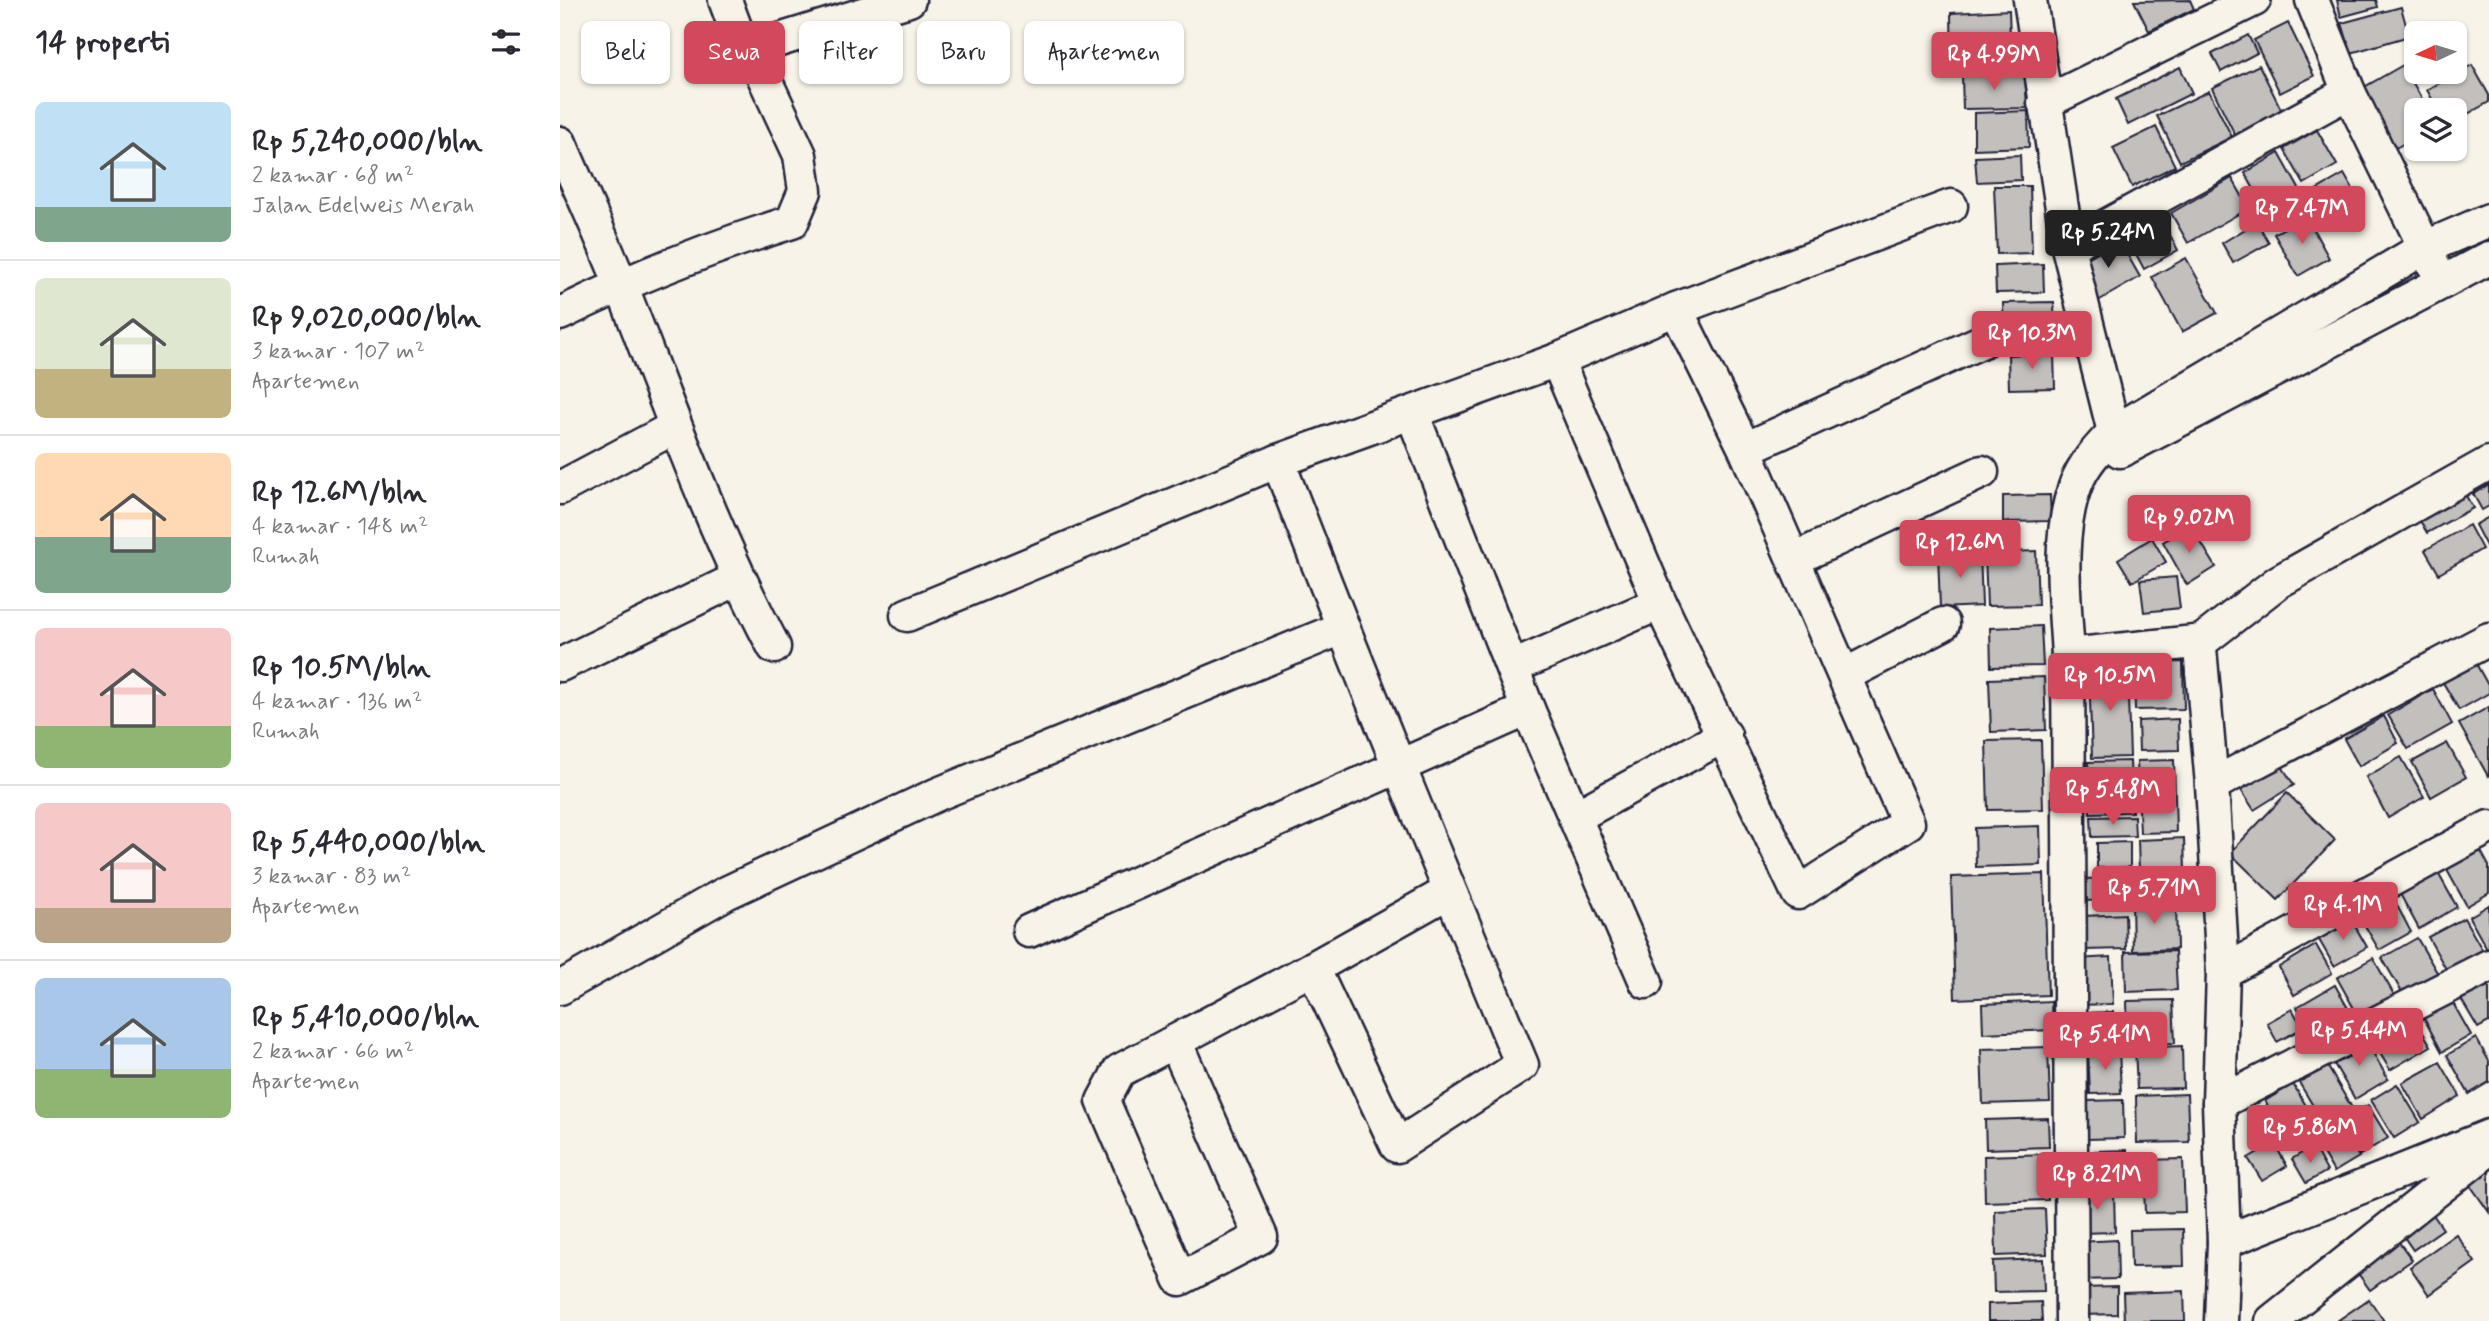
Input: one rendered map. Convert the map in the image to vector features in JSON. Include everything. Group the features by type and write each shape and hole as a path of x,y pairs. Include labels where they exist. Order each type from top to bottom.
{"street":[{"path":"725,0 733,21"},
{"path":"2030,0 2068,247 2119,441"},
{"path":"2044,103 2254,0"},
{"path":"2312,0 2349,92 2424,248 2443,281"},
{"path":"785,39 906,1"},
{"path":"560,313 620,284 732,241 792,222 804,191 800,155 767,84"},
{"path":"2068,247 2349,92"},
{"path":"560,143 620,284 737,579 774,647"},
{"path":"907,615 1278,461 1557,360 1676,309 1951,206"},
{"path":"2119,441 2424,248 2489,220"},
{"path":"2072,1321 2068,655 2065,598 2069,509 2077,482 2091,456 2489,258"},
{"path":"1557,360 1660,603 1798,893 1908,823 1745,449 1676,309"},
{"path":"1745,449 1985,341"},
{"path":"1412,413 1528,709 1646,982"},
{"path":"560,488 675,428"},
{"path":"1278,461 1342,628 1522,1065 1397,1146 1313,968"},
{"path":"2068,655 2198,644 2278,582 2489,463"},
{"path":"1794,559 1982,472"},
{"path":"560,665 737,579"},
{"path":"1513,667 1660,603"},
{"path":"1845,675 1943,624"},
{"path":"560,988 726,893 926,800 1342,628"},
{"path":"2212,785 2489,639"},
{"path":"2198,644 2212,785 2222,972 2220,1103 2224,1242 2221,1321"},
{"path":"1029,931 1528,709"},
{"path":"1575,817 1725,736"},
{"path":"2222,972 2489,827"},
{"path":"1175,1041 1261,1237 1181,1279 1103,1101 1119,1072 1175,1041 1313,968 1450,891"},
{"path":"2220,1103 2489,966"},
{"path":"2224,1242 2489,1136"},
{"path":"2272,1321 2489,1149"}],"building":[{"path":"2190,0 2194,9 2149,31 2134,1"},
{"path":"2337,0 2376,0 2378,7 2341,17"},
{"path":"2401,7 2405,21 2404,37 2351,53 2342,23"},
{"path":"2009,10 2011,67 1952,68 1951,13"},
{"path":"2288,23 2314,76 2280,93 2254,40"},
{"path":"2248,35 2257,53 2221,72 2212,54"},
{"path":"2259,65 2284,115 2237,139 2212,88"},
{"path":"2403,65 2404,84 2414,84 2421,98 2404,98 2404,143 2394,149 2361,89"},
{"path":"2472,65 2489,95 2489,102 2467,114 2467,98 2431,98 2427,90 2438,84 2468,84 2468,67"},
{"path":"2180,67 2192,93 2128,125 2116,99"},
{"path":"2025,74 2027,108 1963,109 1962,76"},
{"path":"2209,91 2232,137 2180,162 2157,116"},
{"path":"2028,111 2029,147 1974,149 1974,113"},
{"path":"2156,127 2175,166 2132,187 2113,148"},
{"path":"2317,130 2337,165 2304,184 2284,149"},
{"path":"2279,153 2302,194 2268,214 2245,173"},
{"path":"2020,155 2021,180 1977,182 1975,157"},
{"path":"2344,174 2359,200 2327,218 2313,192"},
{"path":"2232,178 2249,208 2188,243 2171,213"},
{"path":"1994,186 2030,186 2032,253 1997,254"},
{"path":"2306,216 2329,258 2298,276 2274,234"},
{"path":"2163,222 2178,250 2144,269 2129,241"},
{"path":"2257,222 2269,243 2233,263 2222,243"},
{"path":"2119,240 2140,277 2098,301 2077,264"},
{"path":"2186,258 2217,313 2182,332 2152,277"},
{"path":"2043,264 2044,292 1996,293 1995,266"},
{"path":"2054,302 2055,342 2004,344 2003,303"},
{"path":"2054,353 2055,388 2009,389 2008,355"},
{"path":"2489,485 2489,506 2482,510 2473,494"},
{"path":"2461,487 2473,508 2427,533 2415,512"},
{"path":"2050,495 2051,521 2003,522 2003,496"},
{"path":"2489,517 2489,547 2487,548 2475,525"},
{"path":"2469,525 2482,549 2439,574 2425,550"},
{"path":"2191,526 2216,567 2187,585 2163,542"},
{"path":"2152,538 2166,562 2132,582 2118,559"},
{"path":"1980,551 1982,606 1940,608 1938,553"},
{"path":"2036,551 2038,605 1987,606 1985,553"},
{"path":"2176,577 2180,608 2144,612 2140,580"},
{"path":"2041,626 2043,666 1991,667 1990,628"},
{"path":"2474,660 2489,687 2489,693 2459,710 2441,679"},
{"path":"2183,662 2184,709 2135,710 2134,664"},
{"path":"2127,668 2130,757 2092,758 2089,670"},
{"path":"2044,677 2046,730 1991,732 1989,679"},
{"path":"2433,689 2452,724 2408,749 2388,715"},
{"path":"2489,707 2489,775 2488,776 2459,724"},
{"path":"2384,716 2398,743 2359,766 2344,739"},
{"path":"2178,719 2179,750 2139,751 2138,721"},
{"path":"2041,740 2043,809 1988,810 1986,741"},
{"path":"2447,743 2466,777 2431,797 2412,762"},
{"path":"2401,757 2424,797 2388,818 2366,777"},
{"path":"2174,760 2176,832 2140,833 2137,761"},
{"path":"2130,761 2132,812 2090,813 2088,762"},
{"path":"2281,765 2294,785 2254,810 2241,790"},
{"path":"2287,793 2335,840 2278,900 2230,853"},
{"path":"2134,816 2135,836 2092,837 2091,817"},
{"path":"2040,826 2041,865 1976,867 1975,828"},
{"path":"2184,838 2185,871 2139,872 2138,840"},
{"path":"2130,842 2130,867 2097,868 2097,843"},
{"path":"2477,844 2489,866 2489,893 2467,906 2443,863"},
{"path":"2438,873 2457,907 2419,929 2400,894"},
{"path":"2044,874 2048,995 1955,999 1951,877"},
{"path":"2127,878 2128,900 2078,901 2077,879"},
{"path":"2393,898 2411,932 2379,950 2360,917"},
{"path":"2176,901 2177,949 2133,951 2132,902"},
{"path":"2489,905 2489,953 2469,917"},
{"path":"2125,914 2126,949 2083,950 2083,916"},
{"path":"2464,918 2487,958 2451,978 2428,937"},
{"path":"2351,919 2367,947 2334,966 2318,938"},
{"path":"2417,938 2442,981 2407,1001 2382,958"},
{"path":"2316,945 2332,973 2294,995 2279,967"},
{"path":"2175,951 2177,990 2126,992 2125,952"},
{"path":"2111,957 2113,1004 2078,1005 2076,959"},
{"path":"2373,958 2397,1000 2361,1021 2337,978"},
{"path":"2489,976 2489,1022 2478,1028 2458,994"},
{"path":"2335,985 2356,1023 2318,1045 2297,1007"},
{"path":"2449,996 2471,1035 2442,1052 2421,1013"},
{"path":"2173,1000 2175,1043 2128,1044 2127,1001"},
{"path":"2051,1001 2052,1030 1983,1033 1982,1004"},
{"path":"2292,1009 2303,1028 2277,1042 2267,1023"},
{"path":"2410,1011 2431,1046 2390,1070 2369,1035"},
{"path":"2113,1012 2114,1041 2083,1042 2082,1013"},
{"path":"2364,1037 2388,1079 2355,1099 2330,1057"},
{"path":"2476,1038 2489,1061 2489,1082 2469,1094 2447,1055"},
{"path":"2182,1046 2183,1088 2137,1089 2135,1048"},
{"path":"2048,1047 2050,1102 1983,1104 1981,1049"},
{"path":"2119,1049 2121,1093 2090,1094 2088,1050"},
{"path":"2325,1062 2352,1108 2324,1124 2297,1079"},
{"path":"2440,1062 2460,1096 2423,1119 2402,1083"},
{"path":"2293,1084 2311,1114 2282,1131 2265,1101"},
{"path":"2397,1084 2420,1122 2394,1138 2371,1100"},
{"path":"2187,1094 2189,1142 2137,1143 2136,1096"},
{"path":"2123,1100 2124,1138 2088,1139 2087,1101"},
{"path":"2368,1105 2388,1138 2360,1155 2340,1121"},
{"path":"2048,1118 2049,1147 1986,1149 1985,1120"},
{"path":"2342,1128 2359,1157 2334,1172 2317,1143"},
{"path":"2274,1143 2287,1166 2262,1181 2248,1158"},
{"path":"2313,1146 2327,1171 2306,1183 2292,1159"},
{"path":"2127,1150 2129,1185 2096,1186 2095,1151"},
{"path":"2047,1154 2048,1200 1985,1202 1984,1156"},
{"path":"2183,1159 2185,1212 2145,1213 2143,1160"},
{"path":"2489,1171 2489,1212 2470,1185"},
{"path":"2114,1192 2115,1232 2080,1233 2078,1193"},
{"path":"2045,1209 2047,1254 1996,1256 1995,1211"},
{"path":"2432,1213 2443,1229 2413,1250 2402,1234"},
{"path":"2183,1229 2184,1266 2131,1267 2130,1230"},
{"path":"2456,1234 2475,1262 2429,1295 2410,1267"},
{"path":"2117,1240 2118,1279 2078,1280 2077,1242"},
{"path":"2399,1242 2412,1260 2370,1290 2357,1272"},
{"path":"2043,1259 2044,1291 1994,1292 1993,1261"},
{"path":"2117,1287 2117,1314 2083,1315 2082,1288"},
{"path":"2184,1291 2185,1321 2124,1321 2123,1293"},
{"path":"2369,1299 2384,1321 2337,1321"},
{"path":"2041,1302 2042,1321 1988,1321 1988,1304"}]}
